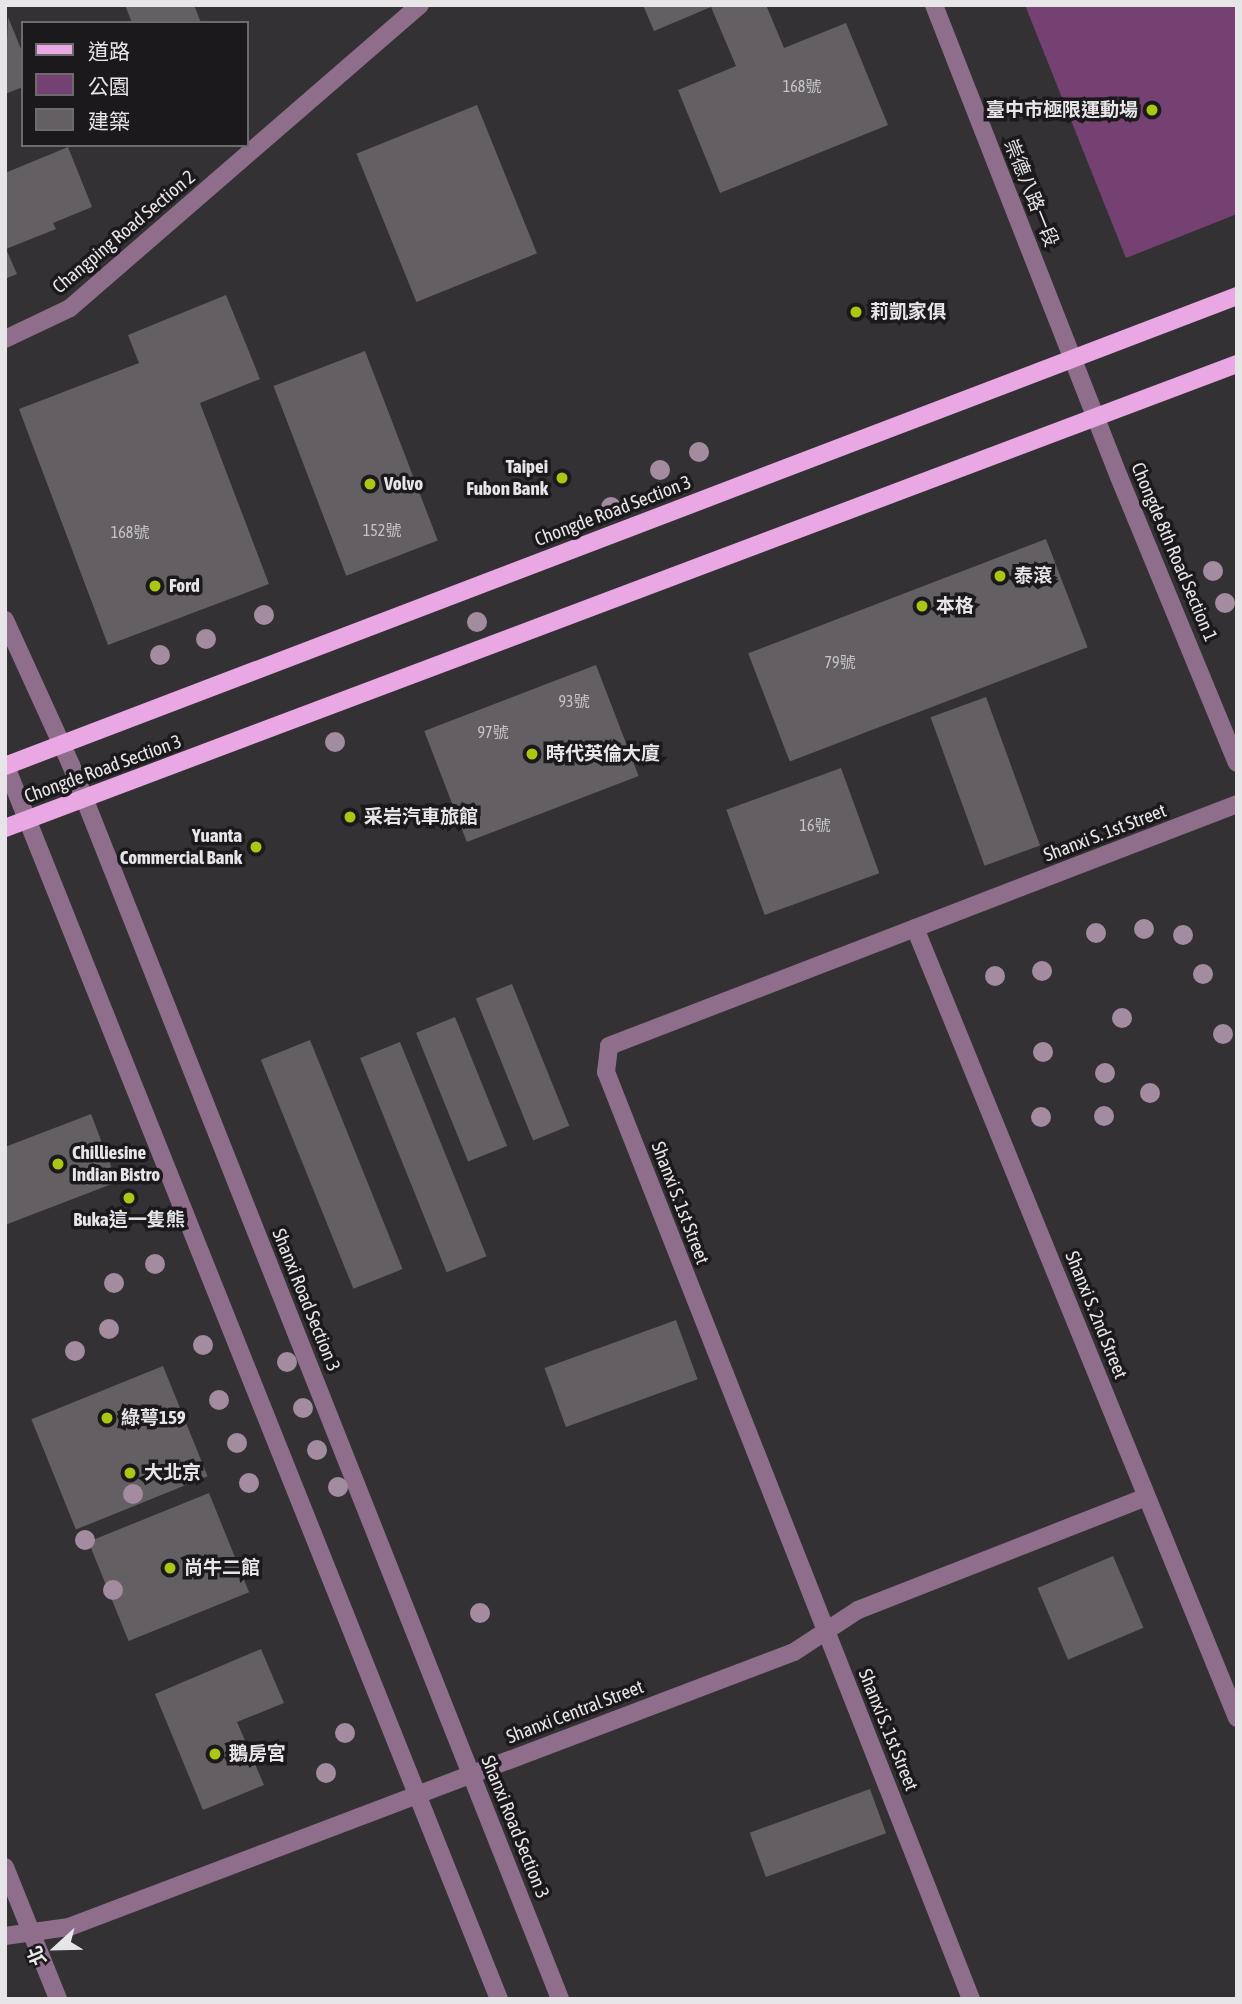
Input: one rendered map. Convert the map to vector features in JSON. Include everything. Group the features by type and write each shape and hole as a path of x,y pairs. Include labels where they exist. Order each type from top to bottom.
{"main road":[{"name":"Chongde Road Section 3","path":"6,765 1237,296"},
{"name":"Chongde Road Section 3","path":"5,828 1237,364"}],"street":[{"name":"Changping Road Section 2","path":"5,339 69,309 420,5"},
{"name":"崇德八路一段","path":"934,5 1072,357"},
{"name":"Chongde 8th Road Section 1","path":"1072,357 1237,764"},
{"name":"Shanxi Road Section 3","path":"5,620 36,693 62,743 561,1999"},
{"path":"6,765 499,1999"},
{"name":"Shanxi S. 1st Street","path":"971,1999 606,1072 609,1046 1237,804"},
{"name":"Shanxi S. 2nd Street","path":"915,928 1237,1718"},
{"name":"Shanxi Central Street","path":"5,1936 69,1927 794,1652 858,1610 1147,1497"},
{"path":"5,1867 58,1999"}],"green space":[{"name":"臺中市極限運動場","path":"1025,5 1237,5 1237,214 1126,258"}],"building":[{"path":"125,5 194,5 200,21 131,21"},
{"path":"643,5 766,5 784,48 846,23 888,125 720,193 678,90 736,66 711,7 654,31"},
{"path":"8,17 21,49 21,88 5,94"},
{"path":"477,105 537,253 416,302 356,154"},
{"path":"68,147 92,207 53,223 56,229 6,249 17,274 5,279 5,173"},
{"path":"226,295 260,379 200,403 269,584 108,645 19,409 139,363 128,335"},
{"path":"365,351 438,541 346,576 274,386"},
{"path":"1046,539 1088,647 790,762 748,653"},
{"name":"時代英倫大廈","path":"596,665 639,776 467,842 424,731"},
{"path":"986,697 1040,845 985,866 931,717"},
{"path":"841,768 879,873 765,915 726,810"},
{"path":"512,984 569,1126 533,1140 476,999"},
{"path":"455,1017 507,1146 468,1162 416,1033"},
{"path":"310,1040 403,1269 353,1289 261,1060"},
{"path":"400,1042 487,1256 447,1272 360,1058"},
{"name":"Chilliesine Indian Bistro","path":"91,1114 117,1182 5,1225 5,1147"},
{"path":"676,1320 698,1379 566,1427 544,1368"},
{"path":"163,1366 208,1476 76,1530 31,1419"},
{"name":"尚牛二館","path":"209,1493 249,1592 129,1641 88,1542"},
{"path":"1113,1556 1143,1628 1068,1660 1038,1588"},
{"name":"鵝房宮","path":"261,1649 284,1703 237,1722 264,1785 203,1810 155,1694"},
{"path":"870,1789 886,1833 766,1877 750,1833"}],"place":[{"name":"臺中市極限運動場","path":"1152,110"},
{"name":"莉凱家俱","path":"856,312"},
{"name":"Taipei Fubon Bank","path":"562,478"},
{"name":"Volvo","path":"370,484"},
{"name":"泰滾","path":"1000,576"},
{"name":"Ford","path":"155,586"},
{"name":"本格","path":"922,606"},
{"name":"時代英倫大廈","path":"532,754"},
{"name":"采岩汽車旅館","path":"350,817"},
{"name":"Yuanta Commercial Bank","path":"256,847"},
{"name":"Chilliesine Indian Bistro","path":"58,1164"},
{"name":"Buka這一隻熊","path":"129,1198"},
{"name":"綠萼159","path":"107,1418"},
{"name":"大北京","path":"130,1473"},
{"name":"尚牛二館","path":"170,1568"},
{"name":"鵝房宮","path":"215,1754"}]}
